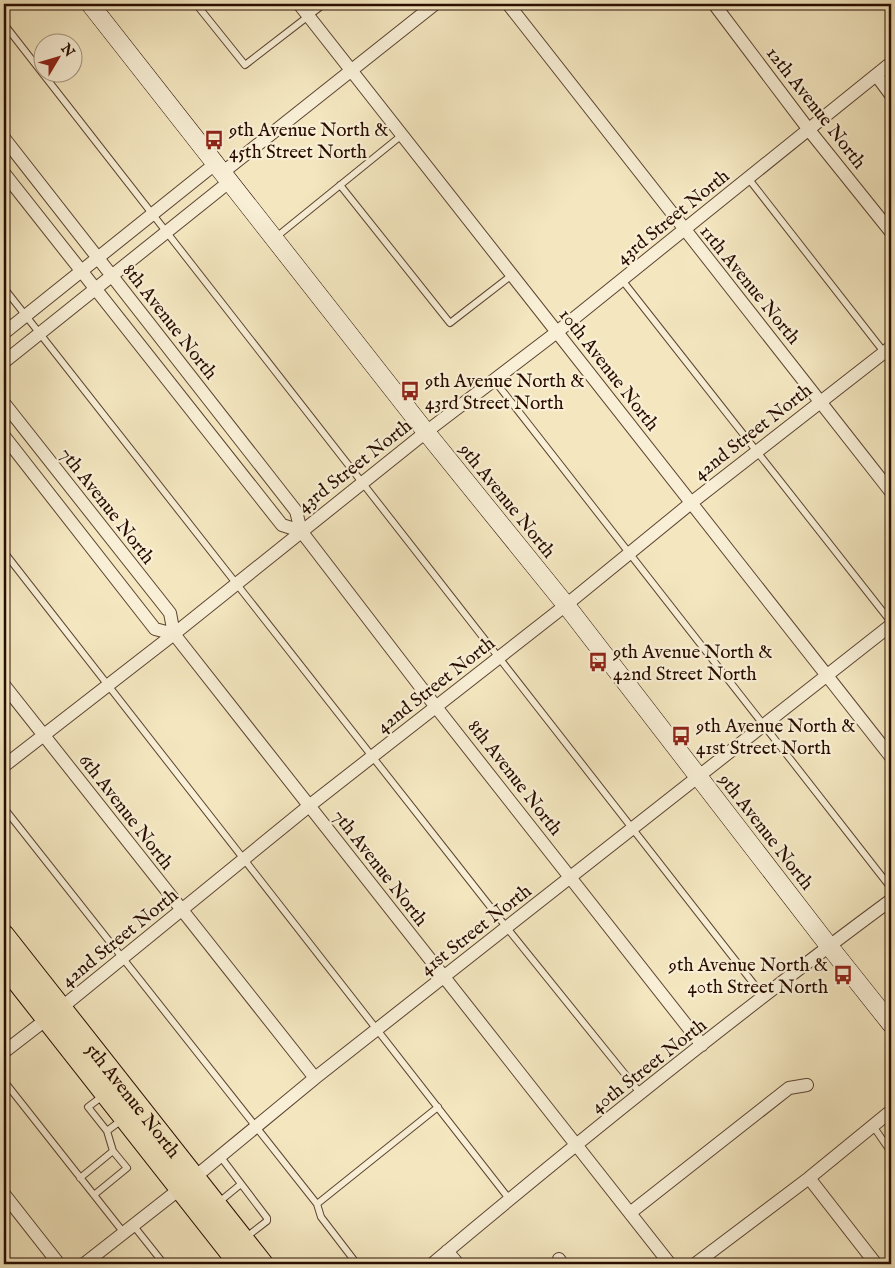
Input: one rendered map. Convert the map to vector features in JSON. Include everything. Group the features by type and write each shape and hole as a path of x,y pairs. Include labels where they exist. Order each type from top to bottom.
{"main road":[{"name":"5th Avenue North","path":"4,935 105,1094 239,1264"},
{"name":"5th Avenue North","path":"4,965 53,1013 195,1177 263,1264"}],"street":[{"name":"9th Avenue North","path":"90,4 426,432 566,605 891,1024"},
{"name":"10th Avenue North","path":"299,4 891,757"},
{"path":"4,333 153,214 222,173 435,4"},
{"name":"11th Avenue North","path":"508,4 891,492"},
{"name":"12th Avenue North","path":"714,4 809,130 891,232"},
{"name":"43rd Street North","path":"4,766 174,634 426,432 557,332 891,64"},
{"path":"876,75 891,95"},
{"name":"8th Avenue North","path":"4,138 99,257 296,512 301,531 436,707 702,1046"},
{"name":"8th Avenue North","path":"4,173 282,525 301,531"},
{"path":"4,362 167,232 222,173"},
{"name":"42nd Street North","path":"4,1052 182,911 309,806 566,605 691,503 821,402 889,354"},
{"name":"7th Avenue North","path":"4,403 170,613 174,634 670,1264"},
{"name":"7th Avenue North","path":"4,436 155,629 174,634"},
{"name":"41st Street North","path":"84,1264 195,1177 315,1078 572,878 697,776 827,676 891,623"},
{"name":"6th Avenue North","path":"4,685 315,1078"},
{"name":"40th Street North","path":"432,1264 576,1145 829,946 891,900"},
{"path":"630,1213 789,1088 806,1085"},
{"path":"696,1264 809,1178 891,1111"},
{"path":"809,1178 876,1264"},
{"path":"4,1194 59,1264"},
{"path":"448,1251 458,1264"}],"lane":[{"path":"196,4 245,65 324,4"},
{"path":"4,24 764,997"},
{"path":"274,238 402,135"},
{"path":"748,178 889,354"},
{"path":"340,185 450,323 512,275"},
{"path":"622,280 891,623"},
{"path":"4,288 236,584 641,1094"},
{"path":"494,380 891,888"},
{"path":"4,552 510,1200"},
{"path":"4,808 317,1204 321,1217 358,1264"},
{"path":"4,1081 80,1178 164,1264"},
{"path":"94,1194 127,1168 113,1150 107,1131 88,1107 105,1094"},
{"path":"317,1204 438,1107"},
{"path":"107,1131 124,1118"},
{"path":"873,1126 891,1152"},
{"path":"80,1178 113,1150"},
{"path":"220,1156 267,1218 267,1221 244,1239"},
{"path":"216,1204 242,1184"}],"place":[{"name":"9th Avenue North & 45th Street North","path":"214,140"},
{"name":"9th Avenue North & 43rd Street North","path":"410,391"},
{"name":"9th Avenue North & 42nd Street North","path":"598,662"},
{"name":"9th Avenue North & 41st Street North","path":"681,736"},
{"name":"9th Avenue North & 40th Street North","path":"843,975"}]}
